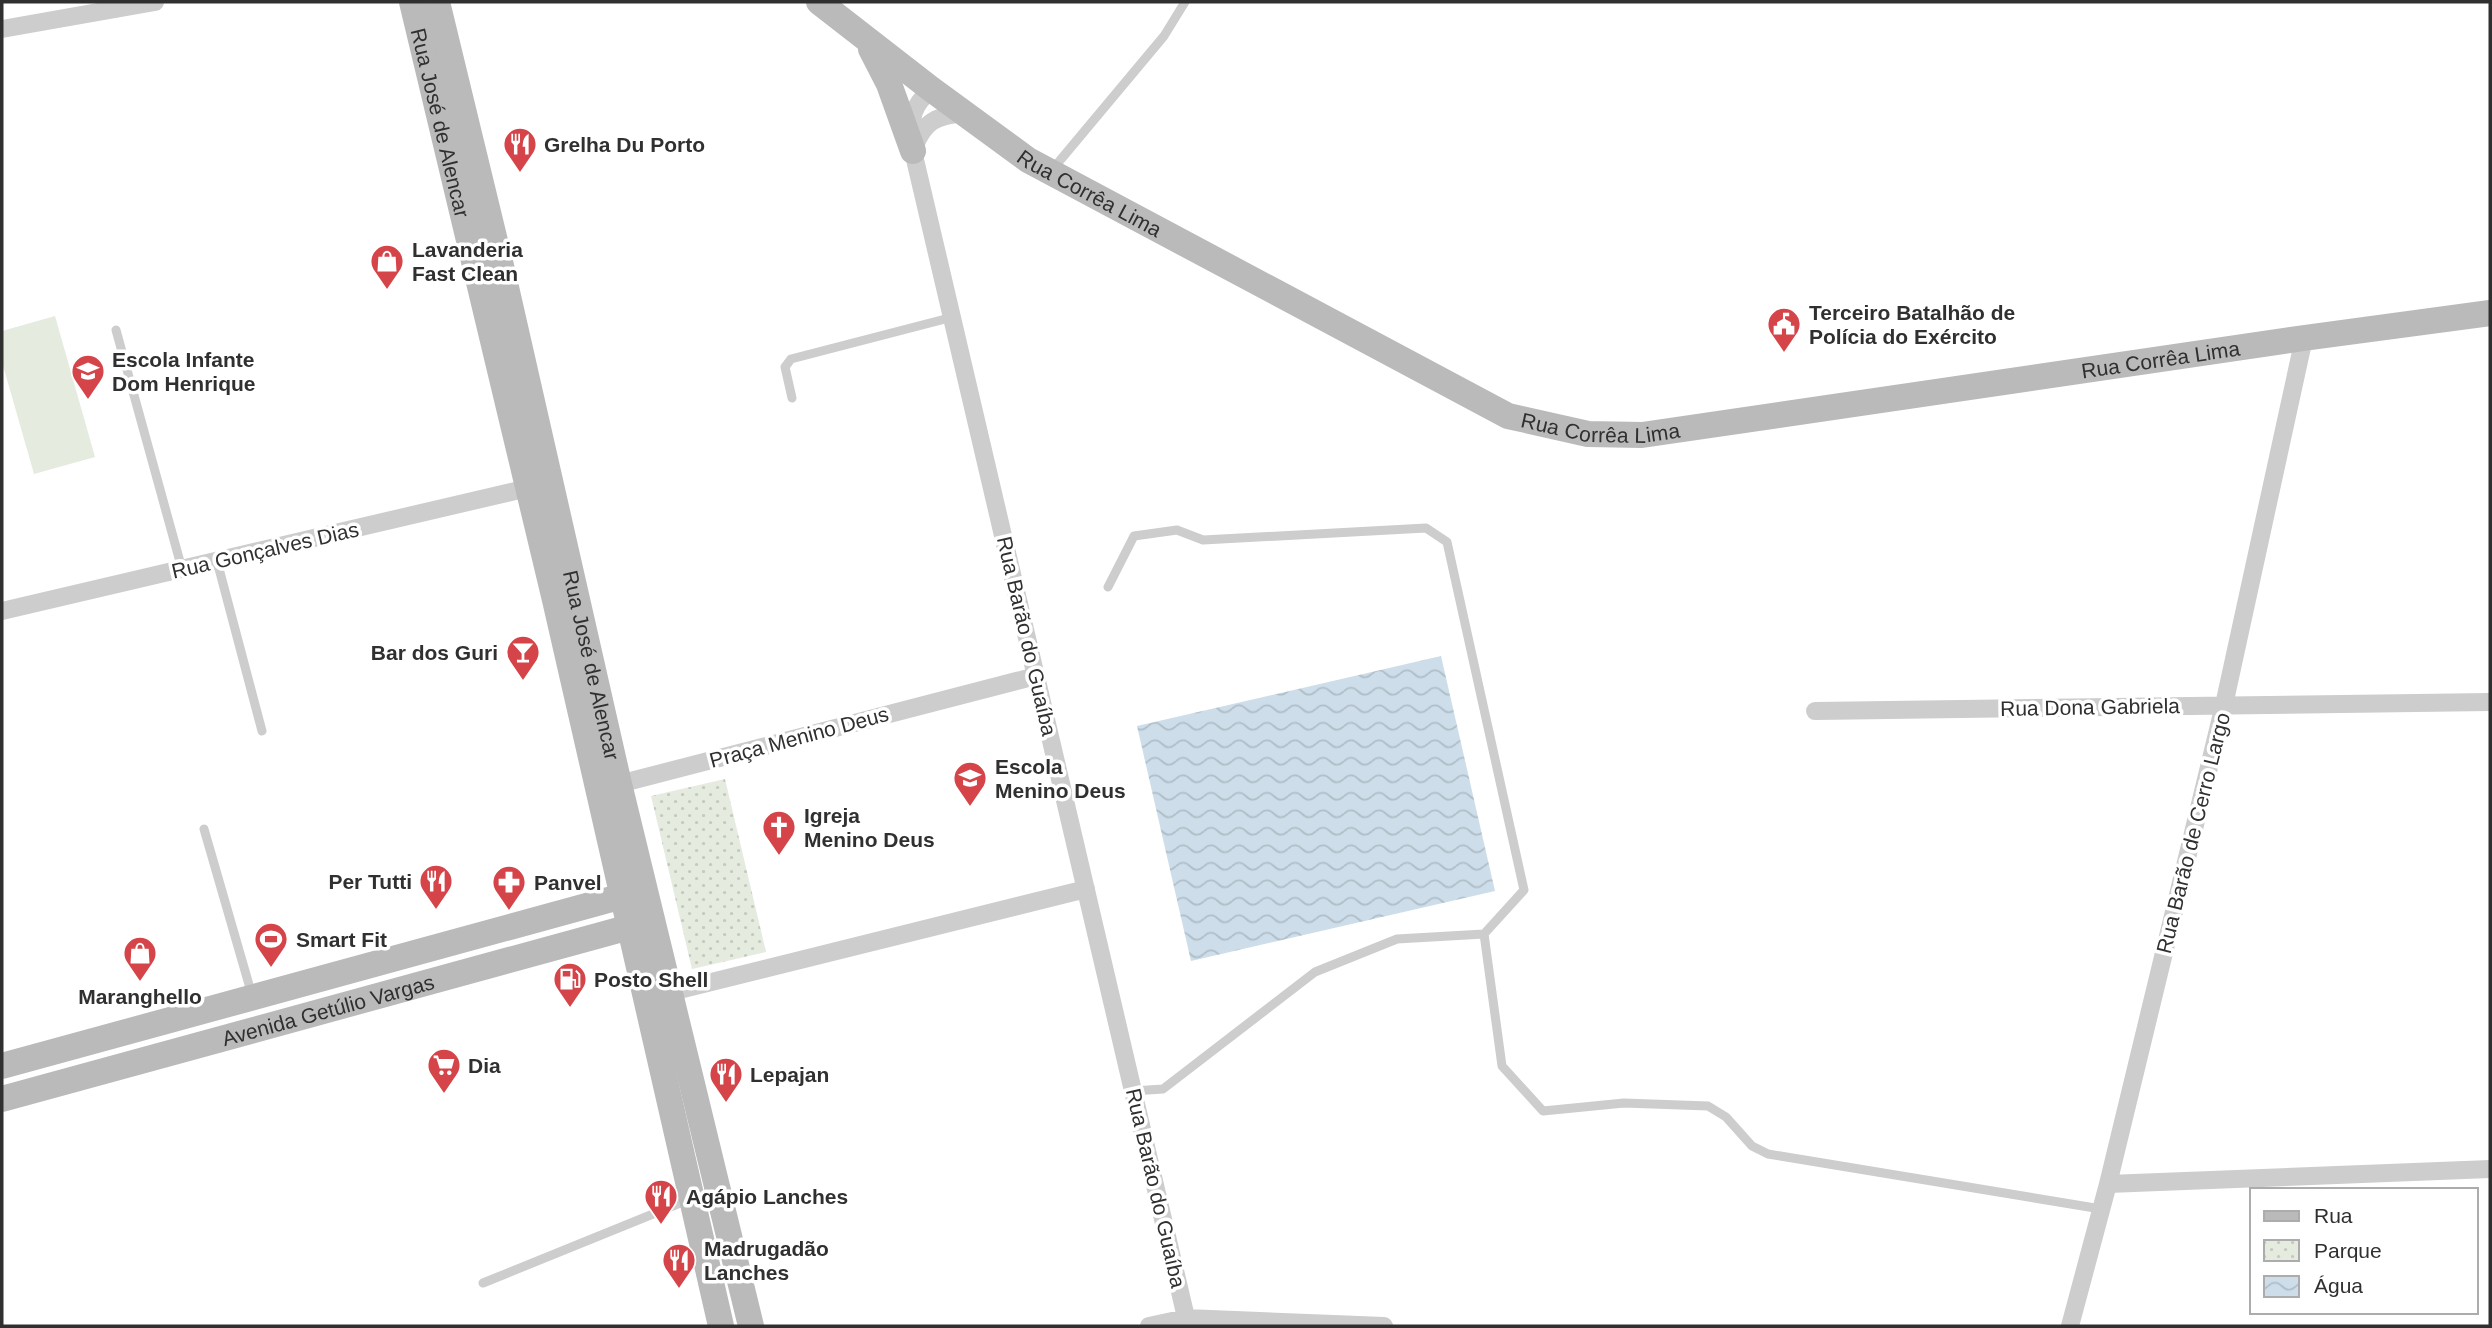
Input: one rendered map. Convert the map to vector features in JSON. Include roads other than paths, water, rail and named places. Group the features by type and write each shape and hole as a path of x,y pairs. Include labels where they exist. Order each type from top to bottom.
{"main road":[{"name":"Rua José de Alencar","path":"412,2 454,170 585,736 642,923 692,1198 720,1326"},
{"name":"Rua José de Alencar","path":"437,2 495,240 619,784 634,893"},
{"name":"Rua Corrêa Lima","path":"826,4 851,27 931,89 1028,160 1508,416 1587,434 1642,435 2490,313"},
{"path":"851,27 880,63 913,151"},
{"path":"454,170 495,240"},
{"path":"541,439 528,488 563,533"},
{"name":"Avenida Getúlio Vargas","path":"2,1066 634,893"},
{"name":"Rua José de Alencar","path":"642,923 671,992 751,1326"},
{"name":"Avenida Getúlio Vargas","path":"2,1099 642,923"}],"street":[{"path":"2,29 155,2"},
{"name":"Rua Barão do Guaíba","path":"931,89 919,100 912,112 913,151 1187,1322"},
{"path":"913,151 920,131 933,121 964,113"},
{"name":"Rua Barão de Cerro Largo","path":"2070,1326 2108,1184 2224,705 2304,338"},
{"name":"Rua Gonçalves Dias","path":"2,611 528,488"},
{"name":"Praça Menino Deus","path":"619,784 1036,676"},
{"name":"Rua Dona Gabriela","path":"1815,711 2490,702"},
{"path":"585,736 600,763 619,784"},
{"path":"671,992 1086,889"},
{"path":"2108,1184 2490,1169"},
{"path":"1149,1326 1187,1322 1384,1326"}],"lane":[{"path":"1051,172 1164,36 1185,2"},
{"path":"792,398 785,367 791,359 953,317"},
{"path":"116,330 182,569"},
{"path":"1108,587 1134,536 1166,531 1177,530 1203,540 1426,528 1447,542 1524,890 1485,934 1397,939 1315,972 1163,1090 1133,1091"},
{"path":"217,561 262,731"},
{"path":"204,829 253,997"},
{"path":"1485,934 1502,1066 1543,1111 1624,1103 1708,1106 1726,1117 1752,1146 1768,1154 2101,1209"},
{"path":"483,1283 692,1198"}],"water":[{"path":"1441,656 1495,891 1191,961 1137,726"}],"place":[{"name":"Grelha Du Porto","path":"520,174"},
{"name":"Lavanderia Fast Clean","path":"387,291"},
{"name":"Terceiro Batalhão de Polícia do Exército","path":"1784,354"},
{"name":"Escola Infante Dom Henrique","path":"88,401"},
{"name":"Bar dos Guri","path":"523,682"},
{"name":"Escola Menino Deus","path":"970,808"},
{"name":"Igreja Menino Deus","path":"779,857"},
{"name":"Per Tutti","path":"436,911"},
{"name":"Panvel","path":"509,912"},
{"name":"Smart Fit","path":"271,969"},
{"name":"Maranghello","path":"140,983"},
{"name":"Posto Shell","path":"570,1009"},
{"name":"Dia","path":"444,1095"},
{"name":"Lepajan","path":"726,1104"},
{"name":"Agápio Lanches","path":"661,1226"},
{"name":"Madrugadão Lanches","path":"679,1290"}]}
